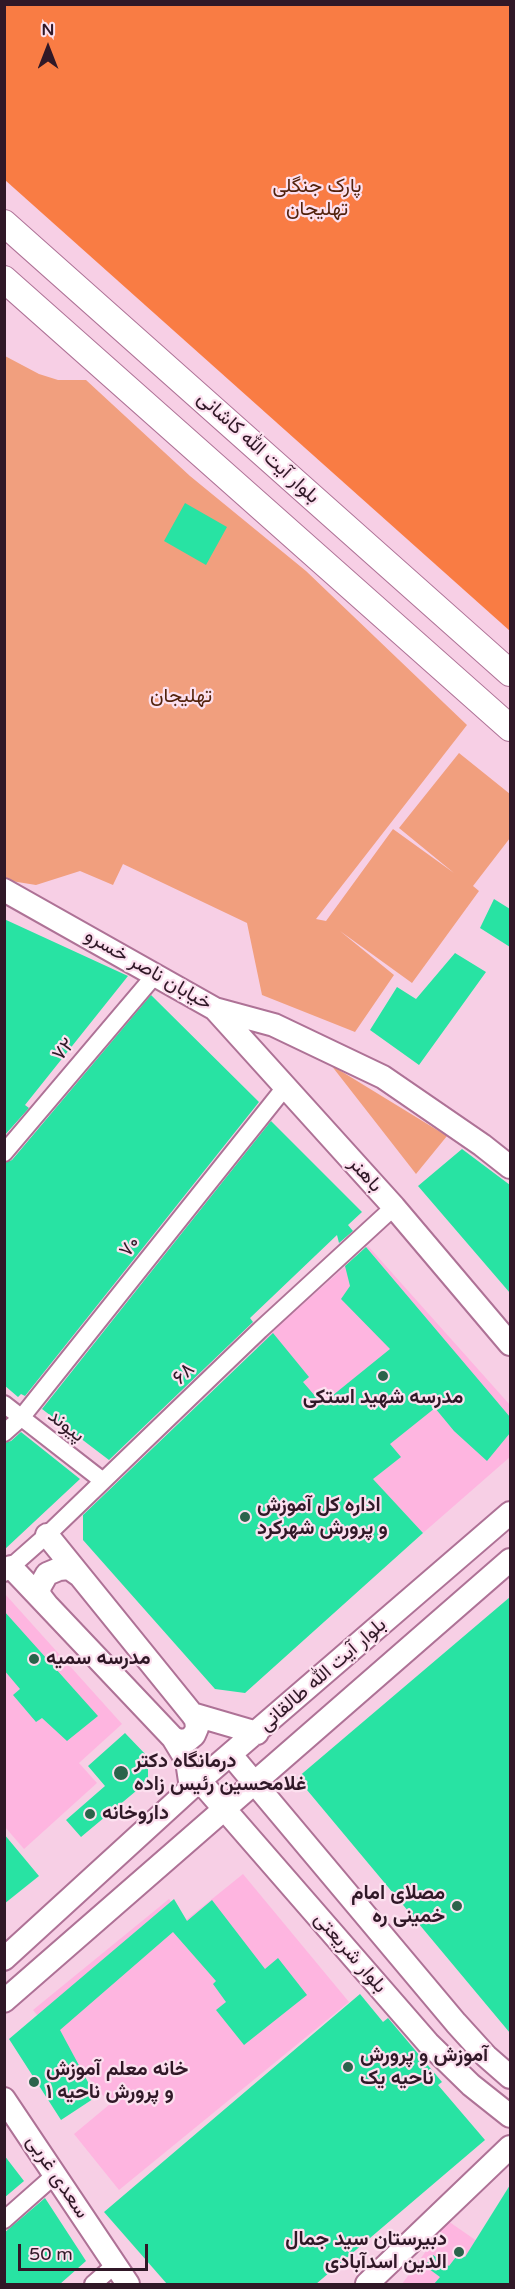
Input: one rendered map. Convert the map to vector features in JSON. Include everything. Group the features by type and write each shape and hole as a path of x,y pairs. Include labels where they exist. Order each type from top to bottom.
{"main road":[{"name":"بلوار آیت الله کاشانی","path":"4,223 510,673"},
{"name":"بلوار آیت الله کاشانی","path":"4,279 510,728"},
{"name":"خیابان ناصر خسرو","path":"4,890 215,1009 274,1025 383,1077 474,1139 510,1167"},
{"name":"باهنر","path":"215,1009 394,1208 510,1344"},
{"name":"بلوار آیت الله طالقانی","path":"4,1959 196,1785 510,1513"},
{"path":"47,1535 196,1720 197,1728 188,1740 180,1741 173,1738"},
{"name":"بلوار آیت الله طالقانی","path":"4,2012 11,1996 510,1560"},
{"path":"47,1605 40,1596 39,1588 47,1574 69,1568 79,1575"},
{"path":"8,1570 47,1605 173,1738 187,1761 196,1785"},
{"path":"192,1714 257,1732"},
{"name":"بلوار شریعتی","path":"231,1755 456,2023 486,2056 510,2077"},
{"name":"بلوار شریعتی","path":"196,1785 224,1809 428,2043 471,2085 510,2116"},
{"name":"سعدی غربی","path":"4,2099 128,2284"},
{"path":"367,2284 510,2148"}],"street":[{"name":"۷۲","path":"4,1153 155,975"},
{"name":"۷۰","path":"4,1433 21,1418 286,1086"},
{"name":"۶۸","path":"8,1570 252,1338 394,1208"},
{"name":"پیوند","path":"4,1404 103,1481"},
{"path":"4,2220 56,2174"},
{"path":"93,2284 115,2265"}],"shaded area":[{"name":"مدرسه شهید استکی","path":"368,1246 510,1405 510,1457 423,1533 334,1438 256,1346"},
{"name":"مدرسه سمیه","path":"5,1594 122,1724 79,1763 97,1783 24,1849 5,1827"},
{"path":"243,1874 349,2002 119,2190 74,2134 110,2104 33,2010 169,1899 186,1920"},
{"name":"دبیرستان سید جمال الدین اسدآبادی","path":"448,2221 510,2264 510,2284 402,2284"}],"green space":[{"name":"پارک جنگلی تهلیجان","path":"5,4 510,5 510,631 5,180"},
{"name":"تهلیجان","path":"5,356 39,374 58,380 86,380 190,476 306,571 467,725 316,919 326,921 393,829 454,873 399,828 459,753 510,794 510,838 473,886 479,891 412,983 340,931 394,975 355,1032 262,995 247,923 123,864 113,885 80,871 36,885 5,880"},
{"path":"331,1065 447,1136 416,1174"}],"building":[{"path":"185,503 227,527 206,565 164,541"},
{"path":"494,899 510,909 510,947 480,928"},
{"path":"4,919 128,976 25,1105 29,1108 4,1136"},
{"path":"455,953 486,972 419,1065 370,1030 397,987 416,999"},
{"path":"151,995 259,1102 25,1396 21,1394 18,1397 4,1385 4,1163 12,1160"},
{"path":"271,1121 362,1212 348,1225 353,1231 339,1243 337,1235 250,1318 253,1322 109,1460 42,1409"},
{"path":"462,1149 510,1185 510,1293 418,1186"},
{"name":"اداره کل آموزش و پرورش شهرکرد","path":"366,1247 510,1417 510,1433 487,1461 454,1431 435,1408 390,1444 401,1457 373,1479 423,1533 245,1693 215,1689 83,1540 83,1515 273,1333 309,1377 303,1382 322,1404 390,1349 341,1299 350,1286 345,1266"},
{"path":"21,1432 80,1479 4,1550 4,1443 11,1441"},
{"name":"مصلای امام خمینی ره","path":"510,1597 510,2033 297,1778"},
{"path":"4,1611 98,1716 67,1741 42,1718 36,1722 13,1695 20,1689 4,1670"},
{"name":"درمانگاه دکتر غلامحسین رئیس زاده","path":"125,1733 148,1757 148,1781 81,1837 66,1820 105,1786 88,1766"},
{"path":"4,1834 39,1876 4,1904"},
{"path":"174,1899 187,1921 212,1900 265,1969 278,1958 307,1995 244,2045 216,2010 226,2002 213,1984 216,1981 173,1932 60,2030 96,2097 61,2120 9,2039"},
{"name":"آموزش و پرورش ناحیه یک","path":"360,1994 383,2022 388,2018 442,2082 438,2085 485,2140 316,2284 167,2284 104,2212"},
{"path":"4,2155 24,2181 4,2198"},
{"path":"510,2185 510,2284 434,2284 440,2277 425,2266 433,2255 449,2266 459,2253 465,2257"},
{"path":"45,2198 86,2261 60,2284 4,2284 4,2233"}],"place":[{"name":"مدرسه شهید استکی","path":"383,1376"},
{"name":"اداره کل آموزش و پرورش شهرکرد","path":"245,1517"},
{"name":"مدرسه سمیه","path":"34,1659"},
{"name":"درمانگاه دکتر غلامحسین رئیس زاده","path":"121,1773"},
{"name":"داروخانه","path":"90,1814"},
{"name":"مصلای امام خمینی ره","path":"457,1906"},
{"name":"آموزش و پرورش ناحیه یک","path":"348,2067"},
{"name":"خانه معلم آموزش و پرورش ناحیه ۱","path":"34,2082"},
{"name":"دبیرستان سید جمال الدین اسدآبادی","path":"459,2252"}]}
